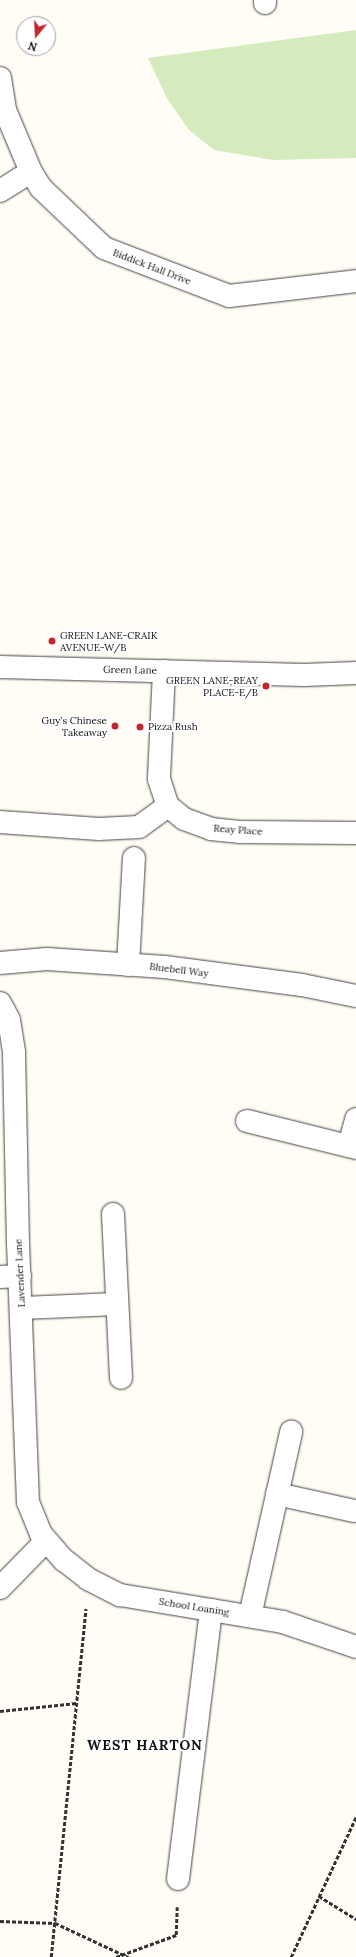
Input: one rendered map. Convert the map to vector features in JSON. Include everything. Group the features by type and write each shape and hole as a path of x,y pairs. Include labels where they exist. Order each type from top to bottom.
{"street":[{"name":"Biddick Hall Drive","path":"0,78 5,110 31,172 41,188 104,248 229,296 356,281"},
{"path":"0,191 31,172"},
{"name":"Green Lane","path":"0,668 304,675 356,673"},
{"path":"0,822 99,829 139,827 168,806 159,779 164,671"},
{"name":"Reay Place","path":"168,806 184,819 211,829 241,832 356,833"},
{"path":"128,965 134,858"},
{"name":"Bluebell Way","path":"0,963 48,959 128,965 302,985 356,996"},
{"name":"Lavender Lane","path":"0,1003 9,1020 14,1053 10,1277 22,1308 28,1502 41,1534 46,1541"},
{"path":"247,1121 353,1147 356,1119"},
{"path":"113,1214 121,1378"},
{"path":"22,1308 117,1304"},
{"path":"250,1616 291,1432"},
{"path":"278,1494 354,1511"},
{"path":"0,1588 46,1541"},
{"name":"School Loaning","path":"46,1541 64,1560 88,1579 120,1595 283,1622 356,1647"},
{"path":"178,1879 211,1610"}],"path":[{"path":"51,1957 88,1579"},
{"path":"0,1711 77,1703"},
{"path":"291,1957 356,1817"},
{"path":"116,1957 176,1935 178,1879"},
{"path":"320,1896 356,1919"},
{"path":"0,1921 55,1922 128,1957"}],"green space":[{"path":"356,30 356,158 273,160 214,150 189,130 168,100 148,58"}],"place":[{"name":"GREEN LANE-CRAIK AVENUE-W/B","path":"52,641"},
{"name":"GREEN LANE-REAY PLACE-E/B","path":"266,686"},
{"name":"Guy's Chinese Takeaway","path":"115,726"},
{"name":"Pizza Rush","path":"140,727"}],"district":[{"name":"WEST HARTON","path":"145,1745"}]}
